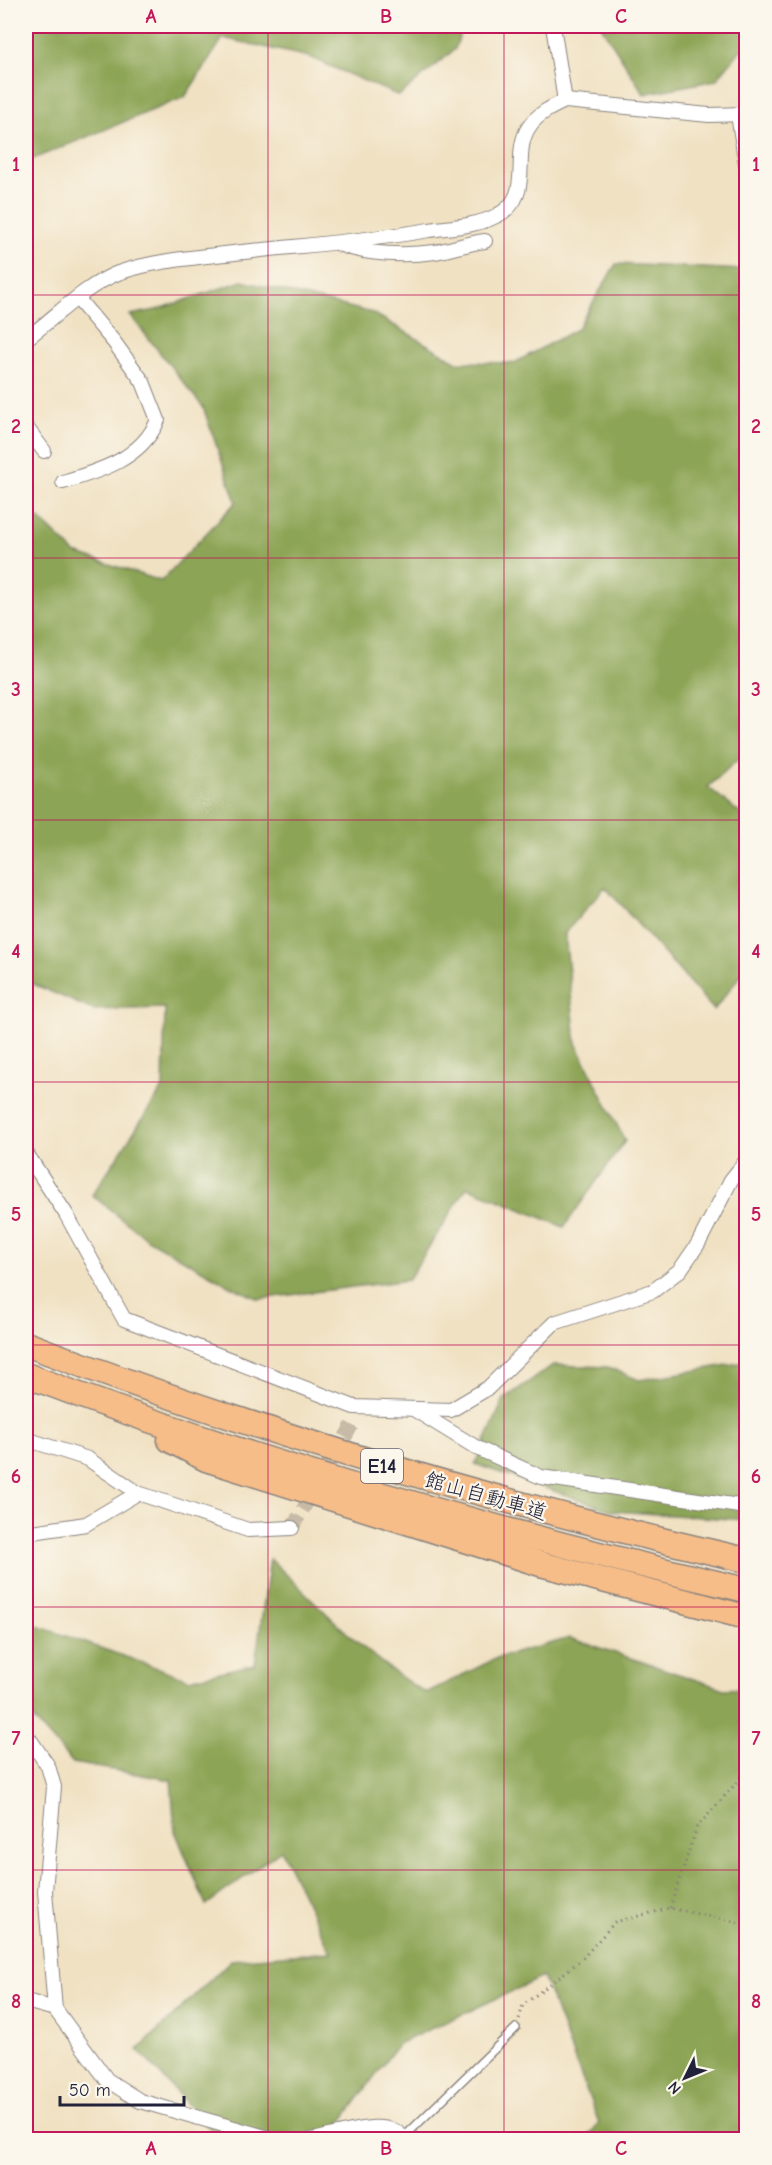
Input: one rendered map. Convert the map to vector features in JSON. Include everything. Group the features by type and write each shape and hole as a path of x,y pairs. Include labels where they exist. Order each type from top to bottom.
{"highway":[{"name":"館山自動車道","path":"26,1344 160,1393 346,1455 587,1524 747,1560"},
{"name":"館山自動車道","path":"26,1375 96,1402 348,1487 582,1552 747,1590"},
{"path":"96,1402 206,1459 543,1565 741,1616"}],"street":[{"path":"554,26 565,101"},
{"path":"26,339 88,289 118,274 153,264 384,238 496,216 514,202 521,180 523,142 528,128 545,111 565,101 742,115 747,164"},
{"path":"333,242 354,249 400,253 434,252 485,241"},
{"path":"63,482 106,469 132,453 152,434 158,420 143,382 114,342 77,298"},
{"path":"26,427 44,451"},
{"path":"26,1153 66,1214 124,1319 354,1414 414,1409 451,1410 488,1388 554,1323 653,1291 680,1270 698,1244 731,1180 747,1161"},
{"path":"414,1409 477,1448 541,1477 747,1507"},
{"path":"26,1439 87,1459 138,1493 248,1530 292,1528"},
{"path":"26,1533 86,1524 138,1493"},
{"path":"26,1734 48,1766 54,1787 45,1891 55,2009 107,2080 140,2101 276,2139"},
{"path":"26,2001 55,2009"},
{"path":"311,2139 369,2126 405,2138"}],"lane":[{"path":"405,2138 516,2028"}],"path":[{"path":"670,1908 697,1827 747,1772"},
{"path":"516,2028 523,2005 581,1960 615,1922 670,1908 747,1924"}],"green space":[{"path":"26,26 463,26 455,49 399,96 309,57 223,38 185,97 26,162"},
{"path":"601,26 746,26 746,44 716,80 644,94"},
{"path":"616,264 746,270 746,752 708,787 746,818 746,968 714,1010 605,887 565,933 576,1043 625,1141 564,1227 467,1187 408,1280 259,1299 232,1287 147,1239 92,1195 163,1088 165,1008 93,1010 26,981 26,506 75,553 161,581 236,502 203,407 130,315 156,310 242,281 373,313 457,362 514,363 577,329"},
{"path":"746,1362 746,1520 612,1511 475,1464 504,1399 553,1365 608,1367 639,1380"},
{"path":"270,1559 363,1647 383,1664 426,1693 497,1658 570,1638 724,1689 746,1688 746,2139 586,2139 599,2123 543,1977 398,2044 329,2139 219,2139 138,2050 231,1960 331,1952 281,1850 206,1905 175,1831 171,1780 73,1763 26,1711 26,1622 189,1679 255,1664"}],"tunnel":[{"path":"292,1528 354,1422"}]}
